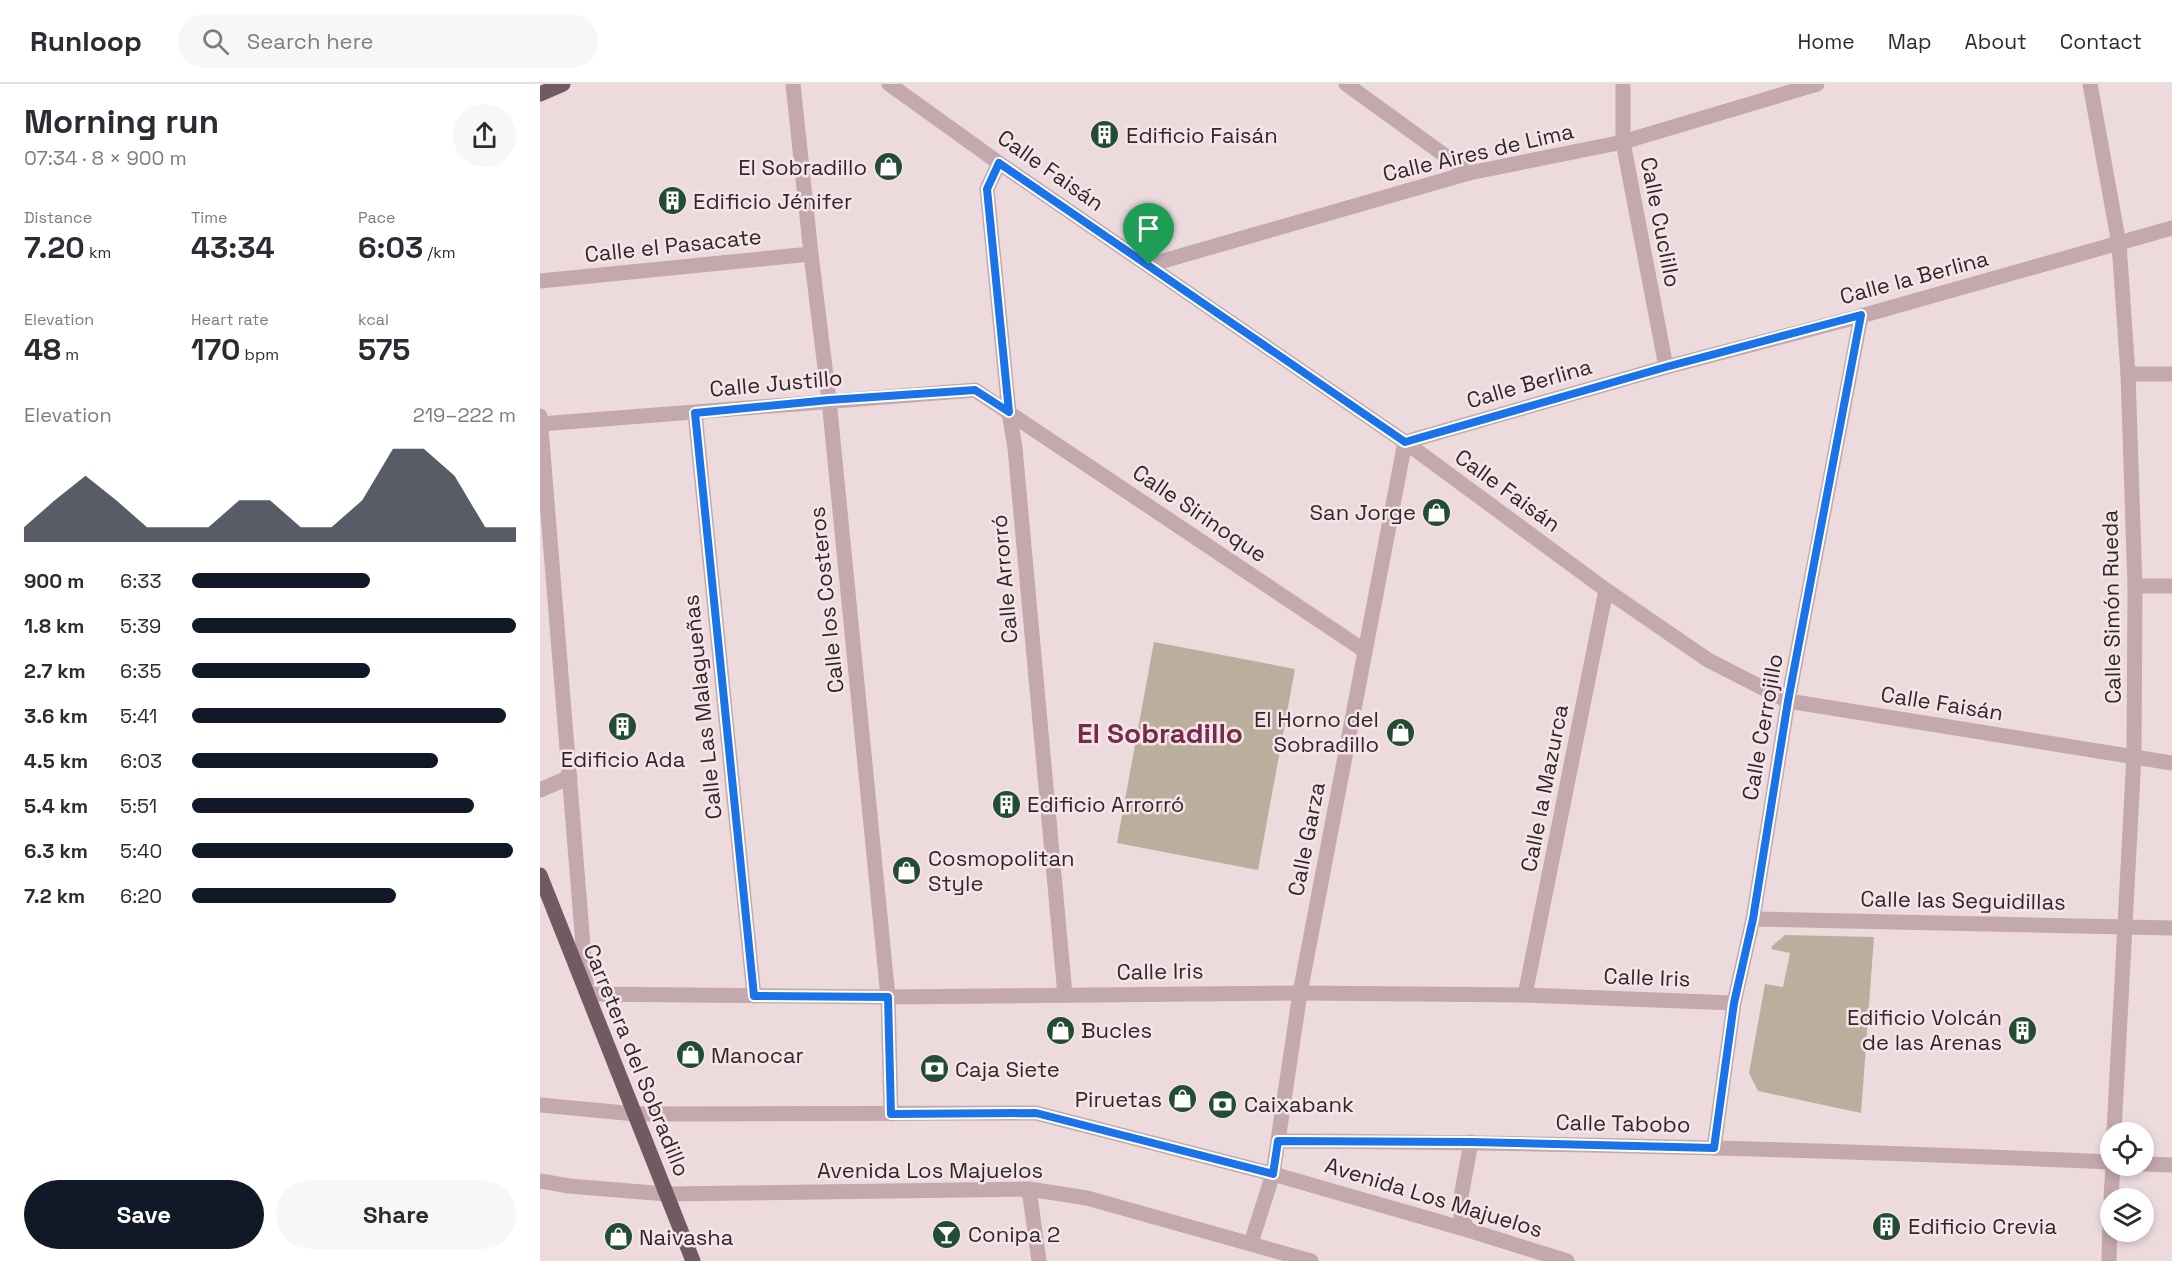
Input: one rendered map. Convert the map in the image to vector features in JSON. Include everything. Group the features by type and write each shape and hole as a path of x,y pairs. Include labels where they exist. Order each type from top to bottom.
{"main road":[{"path":"540,94 562,84"},
{"name":"Carretera del Sobradillo","path":"540,875 693,1261"}],"street":[{"name":"Calle los Costeros","path":"793,84 829,400 888,997 891,1114"},
{"name":"Calle Faisán","path":"889,84 999,163 1405,442 1606,590 1707,660 1788,701 2134,755 2172,763"},
{"path":"1346,84 1469,173"},
{"name":"Calle Cuclillo","path":"1623,84 1623,142 1666,367"},
{"name":"Calle Aires de Lima","path":"1149,265 1469,173 1623,142 1817,84"},
{"name":"Calle Simón Rueda","path":"2090,84 2119,244 2128,374 2135,586 2134,755 2115,1122"},
{"name":"Calle Arrorró","path":"999,163 987,189 1009,412 1015,448 1065,995"},
{"name":"Calle la Berlina","path":"1666,367 2172,228"},
{"name":"Calle el Pasacate","path":"540,281 811,254"},
{"name":"Calle Cerrojillo","path":"1714,1148 1734,1003 1753,919 1788,701 1861,315"},
{"name":"Calle Berlina","path":"1405,442 1666,367"},
{"path":"2128,374 2172,374"},
{"name":"Calle Justillo","path":"540,424 975,390 1009,412"},
{"name":"Calle Sirinoque","path":"1009,412 1365,651"},
{"name":"Calle Las Malagueñas","path":"695,413 754,996"},
{"path":"540,416 587,994"},
{"name":"Calle Garza","path":"1251,1244 1273,1174 1300,993 1405,442"},
{"path":"2135,586 2172,586"},
{"name":"Calle la Mazurca","path":"1525,995 1606,590"},
{"path":"540,790 570,777"},
{"name":"Calle las Seguidillas","path":"1753,919 2172,928"},
{"name":"Calle Iris","path":"587,994 888,997 1300,993 1525,995 1734,1003"},
{"name":"Avenida Los Majuelos","path":"540,1105 636,1114 1036,1113 1273,1174 1567,1261"},
{"name":"Calle Tabobo","path":"1278,1141 1471,1142 1871,1152 2100,1163"},
{"path":"1468,1230 1461,1216 1461,1197 1471,1142"},
{"path":"2154,1164 2172,1165"},
{"name":"Avenida Los Majuelos","path":"540,1181 569,1186 666,1194 1029,1189 1087,1198 1311,1261"},
{"path":"1029,1189 1039,1261"},
{"path":"2109,1242 2109,1261"}],"shaded area":[{"path":"1154,642 1295,669 1258,870 1117,843"},
{"path":"1785,935 1874,937 1861,1113 1758,1091 1749,1073 1765,984 1783,987 1790,953 1771,949"}],"place":[{"name":"Edificio Faisán","path":"1105,135"},
{"name":"El Sobradillo","path":"888,167"},
{"name":"Edificio Jénifer","path":"672,201"},
{"name":"San Jorge","path":"1437,512"},
{"name":"Edificio Ada","path":"623,727"},
{"name":"El Horno del Sobradillo","path":"1400,732"},
{"name":"Edificio Arrorró","path":"1006,804"},
{"name":"Cosmopolitan Style","path":"907,871"},
{"name":"Bucles","path":"1060,1030"},
{"name":"Edificio Volcán de las Arenas","path":"2023,1030"},
{"name":"Manocar","path":"690,1055"},
{"name":"Caja Siete","path":"934,1069"},
{"name":"Piruetas","path":"1183,1099"},
{"name":"Caixabank","path":"1223,1104"},
{"name":"Edificio Crevia","path":"1887,1226"},
{"name":"Conipa 2","path":"947,1234"},
{"name":"Naivasha","path":"618,1237"}],"district":[{"name":"El Sobradillo","path":"1160,733"}],"route":[{"path":"999,163 1149,265 1405,442 1666,367 1861,315 1788,701 1753,919 1734,1003 1714,1148 1471,1142 1278,1141 1273,1174 1036,1113 891,1114 888,997 754,996 695,413 829,400 975,390 1009,412 987,189 999,163"}]}
